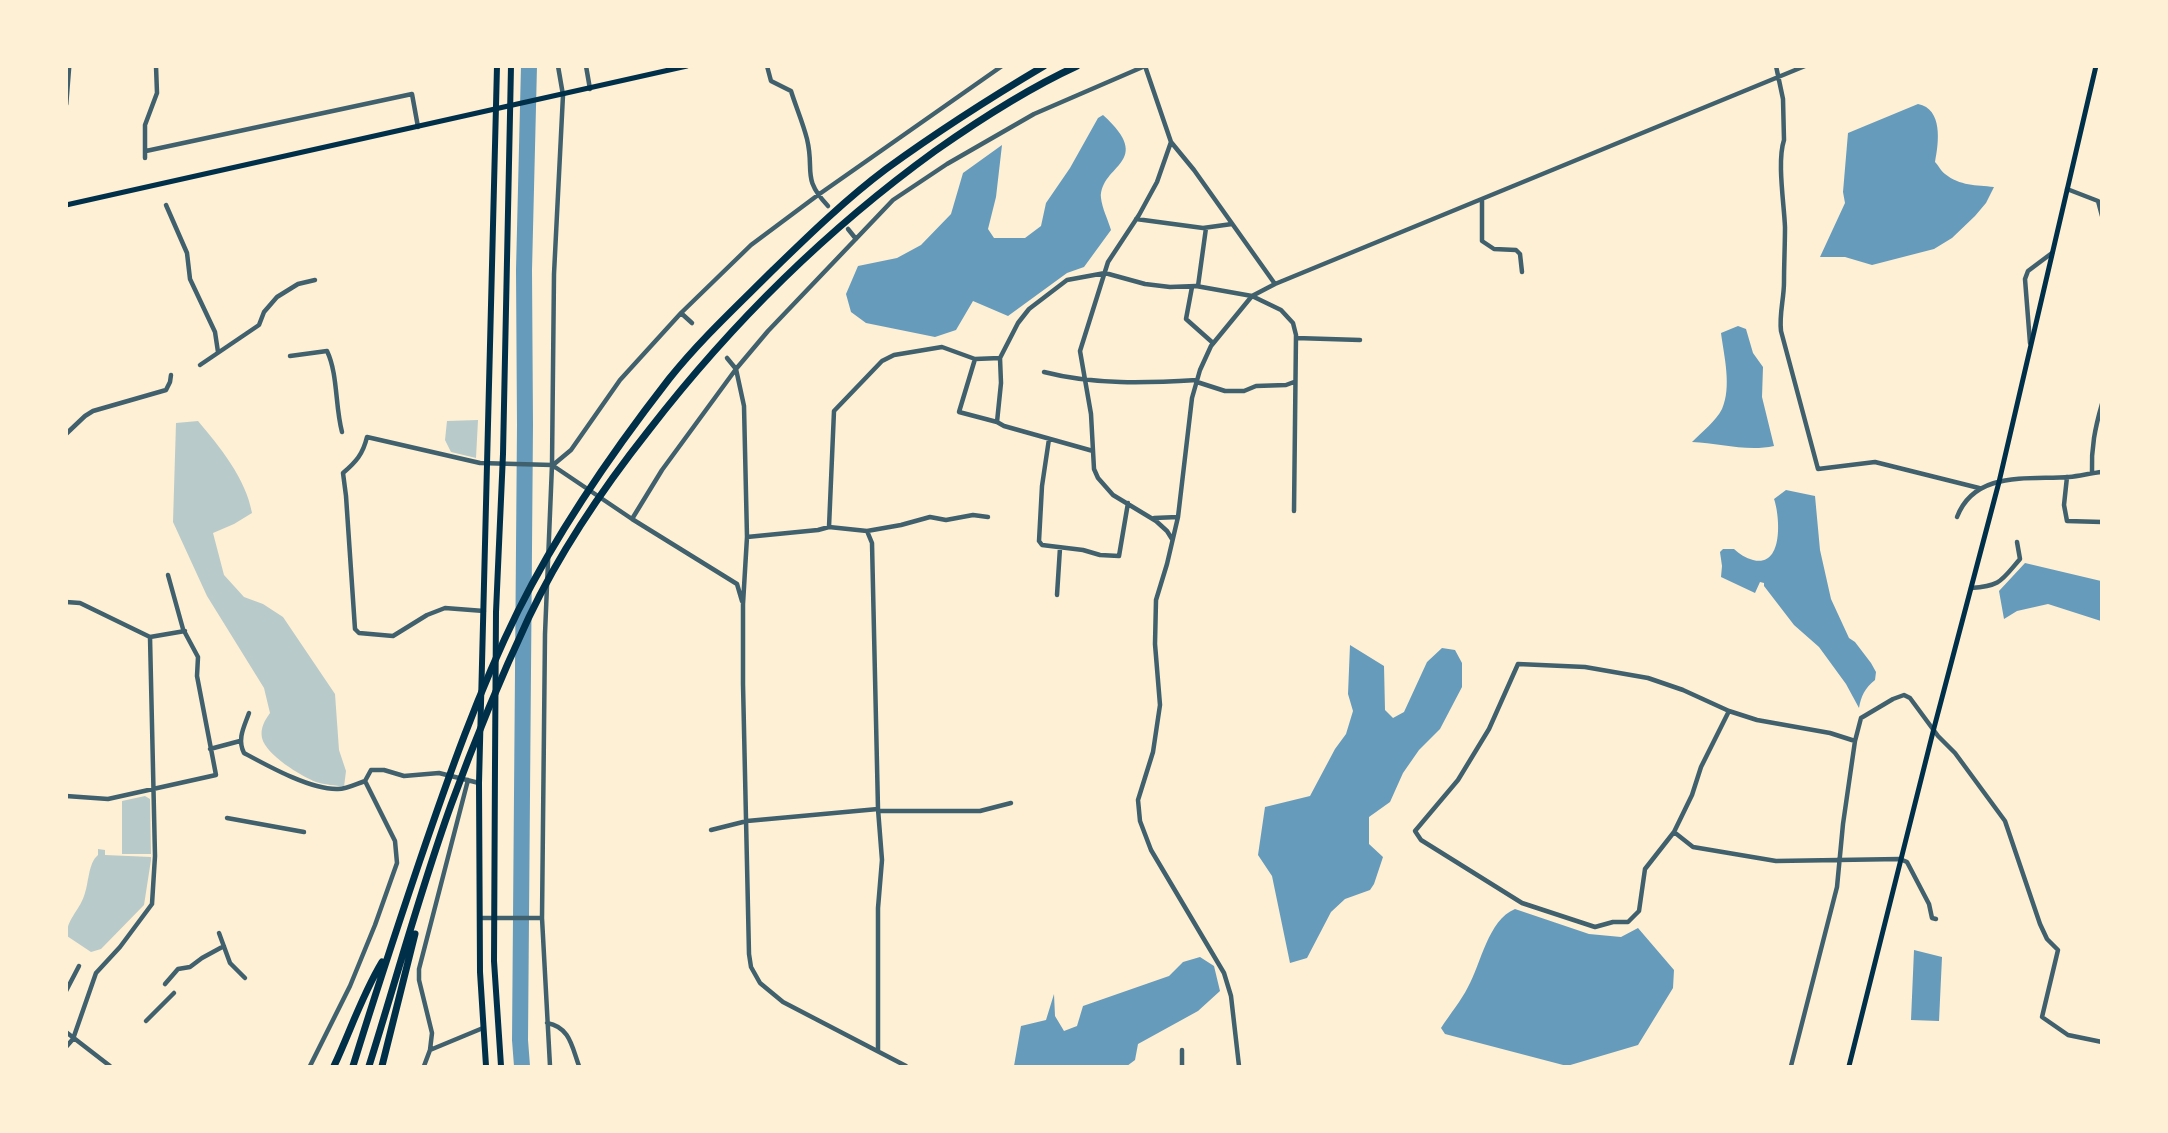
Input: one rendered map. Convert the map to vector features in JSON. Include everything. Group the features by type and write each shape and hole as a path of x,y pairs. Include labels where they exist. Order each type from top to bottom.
{"highway":[{"path":"353,1066 438,803 477,703 519,611 612,457 670,377 724,318 820,225 884,171 954,122 1044,66"},
{"path":"369,1066 450,807 488,710 530,615 598,498 622,464 682,387 734,327 828,235 891,183 956,136 1010,102 1077,66"},
{"path":"382,1066 433,862"},
{"path":"334,1066 373,977 388,951"}],"main road":[{"path":"486,1066 480,918 480,783 497,66"},
{"path":"500,1066 494,961 496,612 503,464 511,66"},
{"path":"66,205 687,66"},
{"path":"1849,1066 1999,482 2096,66"}],"street":[{"path":"66,104 69,66"},
{"path":"145,158 145,125 157,93 156,66"},
{"path":"550,1066 540,918 545,634 552,465 554,274 563,95 558,66"},
{"path":"586,66 590,89"},
{"path":"767,66 771,81 791,91 808,140 810,180 828,206"},
{"path":"552,465 570,450 620,380 681,313 751,245 1002,66"},
{"path":"632,519 662,470 736,369 768,331 893,200 947,164 1034,114 1145,66 1171,142 1275,284"},
{"path":"1776,66 1783,99 1784,140 1784,293 1781,331 1818,469 1875,462 1979,488 2021,477 2067,477 2102,472"},
{"path":"1239,1066 1231,996 1224,973 1151,850 1140,821 1138,800 1153,752 1160,705 1155,644 1156,600 1178,517 1192,398 1213,343 1252,296 1275,284 1805,66"},
{"path":"146,151 412,94 418,127"},
{"path":"1171,142 1157,182 1108,262 1080,351 1091,414 1094,469 1098,478 1113,495 1153,519 1172,539"},
{"path":"2067,189 2100,200 2102,216"},
{"path":"1482,200 1482,241 1494,249 1516,250 1520,254 1522,272"},
{"path":"166,205 187,253 191,279 215,332 218,352"},
{"path":"1136,219 1206,228 1232,223"},
{"path":"1206,228 1186,319 1213,343"},
{"path":"848,229 856,239"},
{"path":"2031,348 2025,279 2028,271 2053,253"},
{"path":"997,422 1000,358 1018,323 1029,309 1066,280 1105,273 1145,284 1195,286 1252,296 1281,310 1293,323 1296,338 1294,511"},
{"path":"200,365 259,325 264,312 277,297 298,284 316,280"},
{"path":"681,313 692,323"},
{"path":"1296,338 1360,340"},
{"path":"829,527 834,411 882,361 894,355 942,347 975,359 1000,358"},
{"path":"290,356 327,351 333,363 337,412 342,432"},
{"path":"727,358 736,369 744,407 747,537 743,604 743,684 751,967 760,983 783,1002 906,1066"},
{"path":"975,359 959,412 1093,452"},
{"path":"1044,372 1085,379 1147,383 1197,381 1225,391 1244,391 1256,386 1286,385 1294,382"},
{"path":"66,434 93,411 166,390 172,374"},
{"path":"2092,473 2091,450 2102,404"},
{"path":"484,611 445,608 427,615 393,636 359,633 355,629 342,473 364,452 368,437 488,463 552,465 632,519 737,584 743,604"},
{"path":"1049,439 1042,486 1039,541 1042,545 1119,556 1128,503"},
{"path":"2067,477 2064,505 2067,521 2102,522"},
{"path":"1957,517 1979,488"},
{"path":"747,537 829,527 867,531 930,517 947,520 973,515 988,517"},
{"path":"1153,519 1178,517"},
{"path":"867,531 872,543 878,810 882,860 878,908 878,1051"},
{"path":"1971,588 1990,587 1999,583 2020,559 2017,542"},
{"path":"1057,595 1060,548"},
{"path":"66,796 108,799 216,775 197,677 198,657 185,631 169,575"},
{"path":"66,602 80,603 150,638 185,631"},
{"path":"66,1047 73,1039 96,973 120,947 152,904 155,856 150,638"},
{"path":"1729,711 1701,767 1692,795 1674,832 1645,869 1639,911 1628,922 1613,922 1595,927 1512,898 1421,839 1415,831 1458,780 1489,729 1518,664 1586,667 1648,678 1757,720 1830,733 1855,741"},
{"path":"1791,1066 1837,887 1843,824 1861,718 1904,695 1910,698 1938,736 1955,753 2005,821 2040,923 2047,940 2058,950 2042,1017 2068,1035 2102,1042"},
{"path":"249,713 240,741 244,753 292,777 326,788 340,789 365,781 371,770 384,770 404,776 439,773 480,783"},
{"path":"210,749 240,741"},
{"path":"424,1066 432,1033 419,980 419,969 468,780"},
{"path":"310,1066 355,974 397,863 395,841 365,781"},
{"path":"711,830 747,821 878,810 980,811 1012,803"},
{"path":"227,818 304,832"},
{"path":"1674,832 1693,847 1776,861 1900,859 1907,862 1929,904 1932,918 1936,919"},
{"path":"480,918 540,918"},
{"path":"219,933 230,962 245,978"},
{"path":"165,984 178,969 190,967 224,946"},
{"path":"66,992 79,966"},
{"path":"146,1021 174,993"},
{"path":"547,1023 555,1024 565,1031 579,1066"},
{"path":"430,1050 483,1028"},
{"path":"66,1032 110,1066"},
{"path":"1182,1049 1182,1066"}],"shaded area":[{"path":"478,420 476,458 451,452 445,440 447,421"},
{"path":"198,421 238,476 252,513 213,533 224,575 244,597 263,604 283,617 335,694 339,750 346,771 344,787 319,783 302,775 277,758 265,745 262,731 270,713 264,688 207,596 173,522 176,423"},
{"path":"145,796 150,799 151,854 122,854 122,801"},
{"path":"98,849 105,850 105,855 151,857 151,860 144,905 101,949 91,952 67,936 67,930 84,896 90,868 98,855"}],"water":[{"path":"1918,104 1932,112 1935,119 1938,145 1935,162 1945,174 1956,181 1994,187 1986,203 1952,238 1934,249 1872,265 1845,257 1820,257 1845,203 1843,192 1848,133"},
{"path":"1103,115 1125,143 1125,153 1122,162 1108,177 1101,198 1111,230 1084,267 1067,273 1008,316 973,301 956,330 935,337 866,323 851,312 846,294 858,266 897,258 921,245 951,214 963,173 1002,145 996,197 988,229 994,238 1025,238 1041,226 1046,203 1070,168 1098,118"},
{"path":"1738,326 1746,329 1753,353 1763,367 1762,397 1774,446 1743,448 1692,442 1722,409 1727,381 1721,333"},
{"path":"1786,490 1815,496 1820,550 1831,599 1849,638 1855,642 1876,672 1875,680 1864,692 1859,708 1846,684 1819,647 1794,625 1764,583 1760,582 1755,593 1721,577 1720,552 1723,549 1734,549 1753,560 1763,560 1770,556 1775,549 1778,528 1774,499"},
{"path":"2025,563 2101,581 2101,621 2048,604 2017,611 2004,619 1999,591"},
{"path":"1350,645 1384,666 1385,710 1393,718 1404,712 1427,662 1442,648 1455,650 1462,663 1462,687 1440,729 1419,750 1403,773 1390,802 1369,817 1369,844 1383,857 1374,884 1370,890 1345,899 1331,912 1307,958 1290,963 1272,876 1258,855 1265,807 1310,796 1346,734 1353,711 1348,694"},
{"path":"1515,909 1589,934 1621,937 1638,928 1674,970 1673,988 1638,1045 1567,1066 1445,1034 1441,1028 1468,987 1492,932 1506,915"},
{"path":"1914,950 1942,957 1939,1021 1911,1020"},
{"path":"1200,957 1214,966 1220,991 1198,1011 1138,1044 1135,1060 1127,1066 1014,1066 1021,1026 1046,1020 1054,994 1055,1016 1064,1031 1077,1026 1083,1006 1169,976 1183,962"}],"waterway":[{"path":"522,1066 524,270 529,66"}]}
